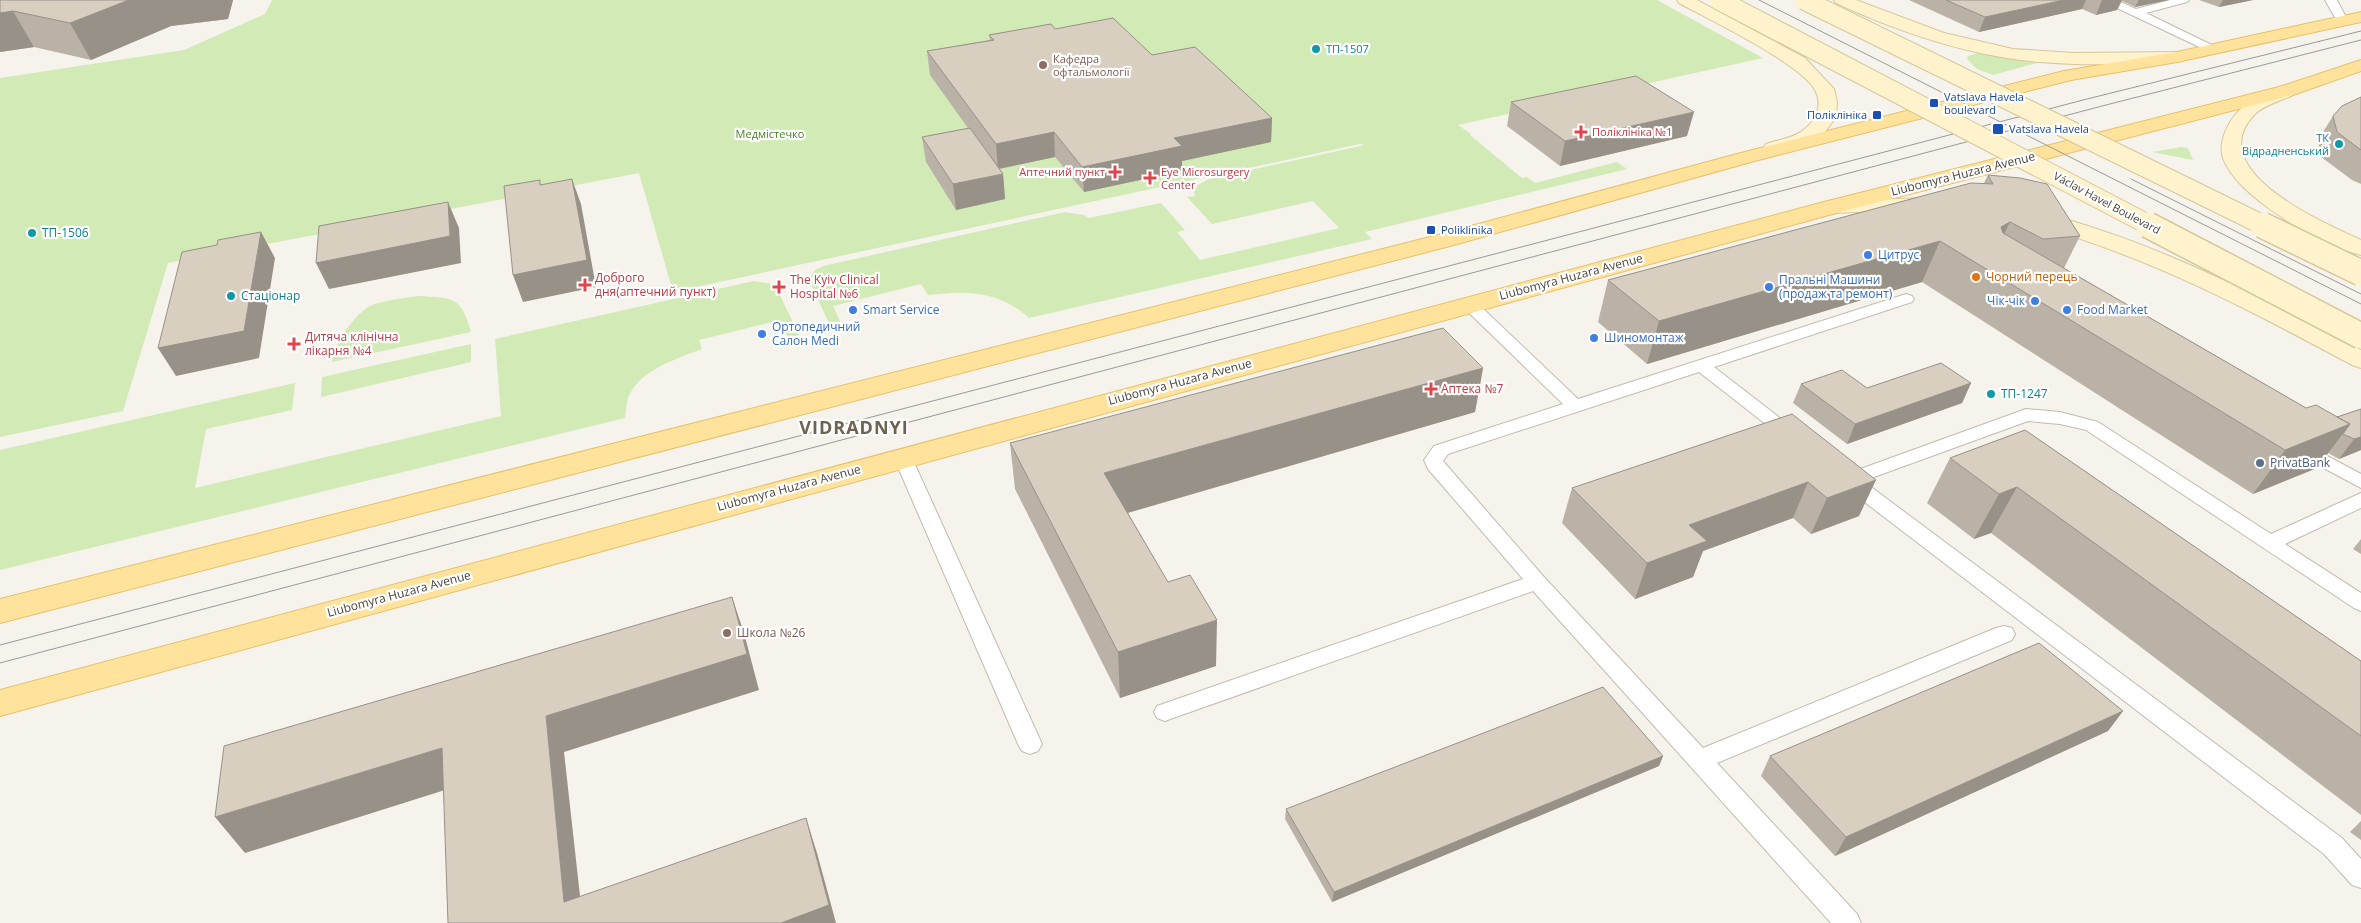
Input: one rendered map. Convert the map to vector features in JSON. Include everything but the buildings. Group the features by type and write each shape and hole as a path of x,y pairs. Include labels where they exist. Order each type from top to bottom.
{"main road":[{"path":"1686,0 1799,62 1825,89 1828,102 1826,117 1818,128 1807,137 1744,158"},
{"name":"Václav Havel Boulevard","path":"1719,0 2361,336"},
{"path":"1804,0 2361,273"},
{"path":"1842,0 1887,20 1945,40 1985,49 2038,57 2079,59 2177,57"},
{"path":"0,611 1432,244 1744,158 2070,75 2177,57 2361,16"},
{"name":"Liubomyra Huzara Avenue","path":"0,703 1469,304 1832,207 2286,91 2361,65"},
{"path":"2286,91 2247,110 2234,128 2231,142 2234,160 2246,181 2270,201 2302,220 2361,248"},
{"path":"1832,207 1948,204"},
{"path":"2020,215 2072,227 2134,248 2246,298 2361,360"}],"lane":[{"path":"2106,0 2137,12 2171,31 2214,49"},
{"path":"2137,12 2183,0"},
{"path":"2331,0 2342,21"},
{"path":"1848,923 1537,582 1435,465 1433,460 1441,450 1906,299"},
{"path":"1469,304 1576,407"},
{"path":"1702,366 1810,450"},
{"path":"2361,603 2092,426 2070,419 2046,415 2026,415 1840,474 2333,846 2361,877"},
{"path":"2284,438 2361,482"},
{"path":"903,458 1030,744"},
{"path":"2270,543 2361,500"},
{"path":"1165,712 1537,582"},
{"path":"1699,760 2004,634"}],"green space":[{"name":"Медмістечко","path":"272,0 1657,0 1763,58 1458,125 1522,178 1527,177 1535,183 1617,162 1627,169 1365,232 1372,239 1029,318 1006,302 982,294 942,293 928,295 921,284 833,306 842,325 831,327 808,279 815,270 823,266 1065,212 1084,215 1089,218 1161,203 1185,230 1177,232 1200,260 1339,228 1313,201 1212,224 1187,197 1195,196 1194,192 1198,185 1209,179 1365,145 1360,144 673,292 639,173 168,263 123,411 0,437 0,78 184,50 265,14"},
{"path":"1981,52 2037,63 1993,75 1977,69 1967,59 1968,56"},
{"path":"2181,147 2188,148 2193,160 2152,152"},
{"path":"754,281 772,284 776,287 799,335 788,338 780,320 699,340 702,349 659,367 649,373 633,388 626,405 625,418 0,570 0,450 295,383 292,410 206,429 195,488 501,416 495,339"},
{"path":"418,296 440,297 454,301 463,311 471,332 332,362 345,332 368,307 385,301"},
{"path":"471,344 471,362 321,397 322,377"}],"tram line":[{"path":"1759,0 2000,122"},
{"path":"2000,122 2361,31"},
{"path":"2015,129 2361,40"},
{"path":"0,645 2000,122"},
{"path":"2000,122 2015,129"},
{"path":"0,663 2015,129"},
{"path":"2015,129 2361,304"},
{"path":"2131,179 2361,294"}],"place":[{"name":"ТП-1507","path":"1316,49"},
{"name":"Кафедра офтальмології","path":"1043,65"},
{"name":"Vatslava Havela boulevard","path":"1934,103"},
{"name":"Поліклініка","path":"1877,115"},
{"name":"Vatslava Havela","path":"1998,129"},
{"name":"Поліклініка №1","path":"1581,132"},
{"name":"ТК Відрадненський","path":"2339,144"},
{"name":"Аптечний пункт","path":"1115,172"},
{"name":"Eye Microsurgery Center","path":"1150,178"},
{"name":"Poliklinika","path":"1431,230"},
{"name":"ТП-1506","path":"32,233"},
{"name":"Цитрус","path":"1868,255"},
{"name":"Чорний перець","path":"1976,277"},
{"name":"Доброго дня(аптечний пункт)","path":"585,285"},
{"name":"The Kyiv Clinical Hospital №6","path":"779,287"},
{"name":"Пральні Машини (продаж та ремонт)","path":"1769,287"},
{"name":"Стаціонар","path":"231,296"},
{"name":"Чік-чік","path":"2035,301"},
{"name":"Smart Service","path":"853,310"},
{"name":"Food Market","path":"2067,310"},
{"name":"Ортопедичний Салон Medi","path":"762,334"},
{"name":"Шиномонтаж","path":"1594,338"},
{"name":"Дитяча клінічна лікарня №4","path":"294,344"},
{"name":"Аптека №7","path":"1431,389"},
{"name":"ТП-1247","path":"1991,394"},
{"name":"PrivatBank","path":"2260,463"},
{"name":"Школа №26","path":"727,633"}],"district":[{"name":"VIDRADNYI","path":"854,428"}]}
